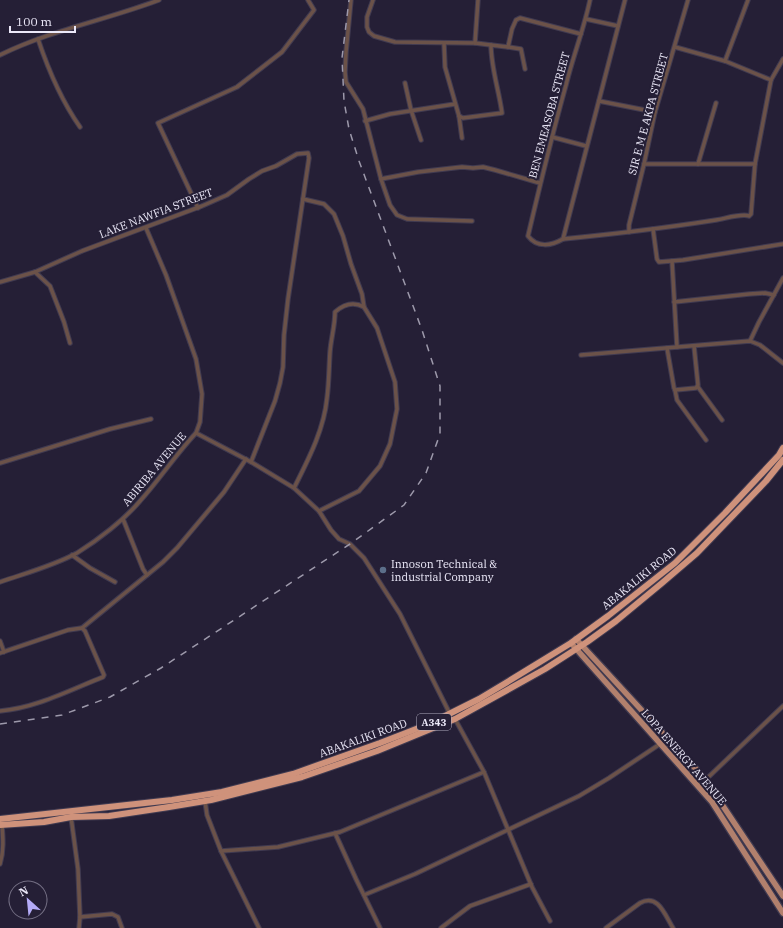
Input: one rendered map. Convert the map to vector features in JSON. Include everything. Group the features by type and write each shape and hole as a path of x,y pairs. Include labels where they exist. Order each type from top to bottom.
{"highway":[{"name":"ABAKALIKI ROAD","path":"1,823 222,792 293,774 330,762 387,741 450,714 509,681 571,643 675,563 725,513 775,459 783,448"},
{"name":"ABAKALIKI ROAD","path":"1,823 44,822 71,818 133,813 205,801 302,777 377,752 455,719 541,672 616,620 685,564 749,499 783,460"}],"main road":[{"name":"LOPA ENERGY AVENUE","path":"576,639 705,779 783,896"},
{"name":"LOPA ENERGY AVENUE","path":"571,643 712,802 783,913"}],"street":[{"path":"0,55 38,38 159,0"},
{"path":"198,208 158,123 237,87 282,52 314,10 308,0"},
{"path":"352,0 345,72 346,82 363,108 381,179 390,205 397,215 407,219 472,221"},
{"path":"373,0 367,17 366,27 374,36 395,42 475,42 521,49 525,69"},
{"path":"475,42 478,0"},
{"name":"BEN EMEASOBA STREET","path":"563,239 556,243 538,244 532,241 528,236 552,137 566,84 586,19 590,0"},
{"path":"625,0 563,239 653,229 745,215 749,216 751,214 755,164 771,80 783,59"},
{"name":"SIR E M E AKPA STREET","path":"629,232 629,225 655,112 688,0"},
{"path":"725,61 748,0"},
{"path":"508,47 512,29 516,20 520,18 581,34"},
{"path":"586,19 618,26"},
{"path":"38,38 68,111 80,127"},
{"path":"444,43 445,67 459,116 462,138"},
{"path":"459,116 464,118 502,113 491,58 491,45"},
{"path":"674,47 725,61 771,80"},
{"path":"405,83 411,110 421,140"},
{"path":"599,101 655,112"},
{"path":"698,164 716,103"},
{"path":"366,121 390,114 455,104"},
{"path":"552,137 586,146"},
{"name":"LAKE NAWFIA STREET","path":"0,282 35,272 82,251 198,208 227,195 248,179 276,166 290,157 306,152 309,154 309,158 303,199"},
{"path":"644,164 755,164"},
{"path":"381,179 462,166 473,168 483,167 540,183"},
{"path":"251,462 275,401 280,383 288,299 303,199 324,204 334,214 343,236 362,294 364,307 377,328 395,382 398,409 392,437 380,466 359,491 319,511"},
{"name":"ABIRIBA AVENUE","path":"0,582 25,574 72,555 109,530 123,519 140,502 196,433 200,422 202,394 196,359 166,275 146,228"},
{"path":"653,229 657,261 672,261 783,244"},
{"path":"672,261 677,347"},
{"path":"35,272 50,286 64,322 70,343"},
{"path":"750,341 783,278"},
{"path":"674,302 749,294 774,294"},
{"path":"294,488 312,451 327,399 330,350 335,325 335,312 341,307 353,303 364,307"},
{"path":"581,355 750,341 760,344 783,364"},
{"path":"694,346 698,387 722,420"},
{"path":"667,348 673,386 677,400 706,440"},
{"path":"675,390 698,387"},
{"path":"0,463 110,429 151,419"},
{"path":"196,433 251,462 294,488 319,511 331,530 339,539 350,544 364,558 400,614 450,714"},
{"path":"0,641 2,653 68,630 82,628 147,575 177,548 224,492 246,460"},
{"path":"123,519 143,569 147,575"},
{"path":"72,555 90,568 115,582"},
{"path":"0,711 16,710 31,706 103,677 104,675 85,631 82,628"},
{"path":"699,786 783,706"},
{"path":"455,719 484,772 531,884 550,921"},
{"path":"364,895 415,874 579,796 660,744"},
{"path":"221,851 278,847 335,833 484,772"},
{"path":"205,801 207,815 221,851 259,928"},
{"path":"71,818 77,860 80,918 79,928"},
{"path":"0,864 3,837 1,823"},
{"path":"335,833 380,928"},
{"path":"441,928 470,906 531,884"},
{"path":"606,928 646,900 651,900 657,904 673,928"},
{"path":"80,918 112,914 118,917 122,928"}],"railway":[{"path":"0,724 62,715 110,697 161,668 350,544 404,505 426,473 440,434 440,386 422,330 359,161 349,129 344,101 342,58 349,0"}],"place":[{"name":"Innoson Technical & industrial Company","path":"383,570"}]}
